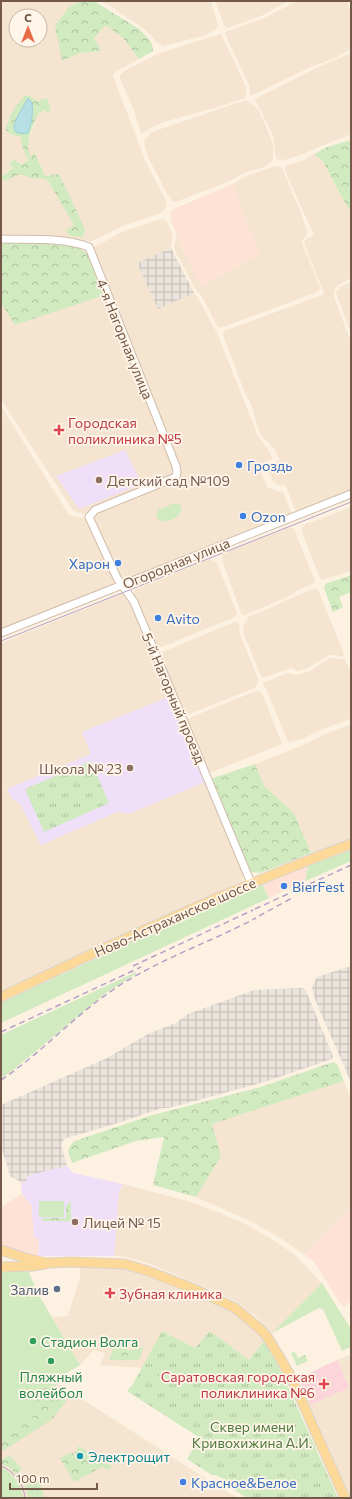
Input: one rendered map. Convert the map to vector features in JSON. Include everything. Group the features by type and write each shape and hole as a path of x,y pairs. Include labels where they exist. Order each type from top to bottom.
{"main road":[{"name":"Ново-Астраханское шоссе","path":"1,997 190,909 351,844"},
{"path":"1,1250 25,1258 49,1263"},
{"path":"1,1267 34,1266 49,1263 92,1262 125,1264 191,1287 235,1308 266,1335 279,1356 291,1377 345,1498"}],"street":[{"name":"4-я Нагорная улица","path":"1,240 54,241 80,244 89,247 176,466 176,477 95,510 89,517"},
{"name":"Огородная улица","path":"1,633 351,494"},
{"name":"5-й Нагорный проезд","path":"89,517 122,585 134,602 252,883"}],"shaded area":[{"path":"1,1 80,1 68,8 62,60 80,53 102,51 94,38 106,25 123,38 139,59 115,72 113,76 145,160 166,201 166,208 161,213 120,227 91,241 54,237 1,237","holes":["30,96 38,101 46,110 39,113 28,141 27,150 30,156 36,154 45,176 59,174 83,237 66,232 74,225 48,181 45,179 31,178 20,173 5,181 1,176 13,168 9,163 22,165 28,160 22,146 21,137 10,134 5,128"]},
{"path":"100,1 211,1 218,26 215,30 203,36 163,46 156,42 151,35 141,27 109,5"},
{"path":"215,1 289,1 261,16 228,28 224,25"},
{"path":"297,1 347,1 351,11 351,50 336,58 313,66 251,96 249,85 225,32 262,19"},
{"path":"221,34 246,87 245,98 164,122 141,134 134,110 120,79 120,75 124,71 160,53"},
{"path":"351,53 351,134 298,156 284,160 276,159 273,135 255,99 314,69"},
{"path":"246,100 258,109 273,146 273,160 265,167 246,172 230,181 178,201 173,201 167,194 148,157 144,142 145,139 152,132"},
{"path":"314,154 323,161 351,212 351,278 337,286 334,291 334,297 351,342 351,490 299,511 295,510 284,485 278,485 273,482 267,467 280,460 275,450 260,434 250,401 246,396 223,335 224,331 324,293 304,241 314,235 285,171 286,167 290,164 300,162"},
{"path":"275,166 282,168 301,213 307,235 301,241 320,287 319,291 220,328 217,326 201,295 196,290 174,249 176,234 202,286 259,254 232,184 247,176"},
{"path":"232,184 259,254 201,286 171,222 170,213 174,209"},
{"path":"161,219 167,222 173,235 171,248 137,263 158,309 194,293 198,298 217,333 258,436 269,451 272,459 258,465 267,487 283,492 291,512 290,515 129,580 122,577 118,573 95,521 95,516 98,512 177,480 180,475 179,468 93,250 94,247 122,232"},
{"path":"171,248 194,293 158,309 137,263"},
{"path":"351,282 351,334 336,292 340,287"},
{"path":"105,295 173,466 173,472 169,477 93,508 84,514 73,511 1,399 1,303 15,325"},
{"path":"1,406 69,515 84,519 89,523 114,581 112,585 1,630"},
{"name":"Детский сад №109","path":"125,450 142,484 79,509 56,476"},
{"path":"351,507 351,571 322,580 302,532 302,528 306,524"},
{"path":"290,527 294,529 315,581 314,583 296,591 294,594 243,615 222,560 222,554"},
{"path":"210,559 217,563 237,613 235,617 162,647 156,646 134,594 134,590"},
{"path":"315,588 318,590 344,654 343,656 338,657 336,655 330,655 307,668 298,671 291,668 263,678 243,632 243,627 248,617"},
{"path":"122,594 132,603 171,696 82,732 91,754 7,789 12,798 21,805 41,845 117,812 129,814 207,781 243,871 242,881 1,991 1,643"},
{"path":"235,622 239,624 240,634 258,679 258,683 255,688 185,715 161,659 162,654 165,651"},
{"path":"330,658 344,659 351,673 351,719 320,730 303,739 288,742 263,683 287,673 297,675 310,671"},
{"path":"256,691 260,691 262,693 282,744 212,772 208,772 188,720 189,718"},
{"name":"Школа № 23","path":"171,696 207,781 129,814 117,812 41,845 21,805 12,798 7,789 91,754 82,732"},
{"path":"351,724 351,839 311,853 294,813 264,786 255,764"},
{"path":"308,866 305,881 269,898 262,884"},
{"path":"351,966 351,1082 316,1002 312,987 317,977"},
{"path":"303,988 306,991 333,1056 332,1059 264,1082 169,1108 162,1108 64,1139 61,1145 67,1166 27,1176 27,1181 21,1182 10,1176 1,1145 1,1105 107,1058 148,1034 176,1023 188,1014 254,990"},
{"path":"344,1081 351,1098 351,1208 339,1218 305,1255 277,1236 250,1221 196,1197 221,1156 212,1124"},
{"name":"Лицей № 15","path":"67,1166 73,1173 123,1184 119,1192 114,1256 38,1256 39,1239 34,1238 32,1206 22,1194 21,1182 27,1181 27,1176"},
{"path":"123,1184 191,1202 247,1225 295,1255 322,1283 272,1333 257,1317 237,1302 219,1293 153,1265 126,1257 114,1256 119,1192"},
{"path":"22,1194 32,1206 34,1238 39,1238 38,1256 12,1250 1,1245 1,1207"},
{"path":"351,1208 351,1301 343,1307 314,1262 305,1255 339,1218"},
{"path":"80,1268 116,1268 132,1271 192,1294 232,1313 249,1325 264,1341 249,1360 210,1331 195,1348 162,1331 142,1368 100,1365 105,1353 94,1350 80,1365 52,1317 68,1316 80,1277"},
{"path":"351,1354 351,1498 310,1405 349,1388 337,1360"},
{"name":"Саратовская городская поликлиника №6","path":"337,1360 349,1388 310,1405 299,1378"},
{"path":"54,1381 208,1480 216,1481 226,1491 238,1498 1,1498 1,1444 46,1386"}],"green space":[{"path":"80,1 94,1 139,29 152,44 153,51 139,59 123,38 106,25 94,38 102,51 80,53 62,61 55,26 68,8"},
{"path":"24,96 30,96 38,101 47,98 51,111 48,112 45,110 39,113 30,134 28,151 30,156 35,153 45,176 59,174 85,229 83,237 70,236 66,231 74,225 48,181 45,179 31,178 20,174 5,181 1,177 13,168 9,163 15,160 22,165 28,160 22,146 21,137 10,134 5,128 13,111"},
{"path":"351,140 351,212 323,161 314,154 327,147"},
{"path":"35,241 61,243 82,250 90,256 105,295 15,325 1,303 1,242"},
{"path":"178,503 181,508 181,512 174,519 163,521 159,520 156,516 158,510"},
{"path":"351,575 351,592 339,597 343,607 333,612 324,588 325,584"},
{"path":"91,761 109,803 44,832 25,789"},
{"path":"255,764 264,786 294,813 311,853 260,873 251,872 247,867 212,781 213,778"},
{"path":"351,850 351,861 305,881 308,866"},
{"path":"262,884 269,898 1,1023 1,1003 192,914"},
{"path":"136,972 136,974 106,993 12,1071 1,1078 1,1035"},
{"path":"333,1062 337,1064 344,1081 212,1124 221,1156 196,1197 153,1185 164,1137 136,1141 72,1163 69,1156 68,1151 75,1141 149,1116 261,1087"},
{"path":"39,1201 64,1201 64,1217 39,1217"},
{"path":"71,1201 71,1221 42,1221 43,1218 66,1218 66,1206"},
{"name":"Стадион Волга","path":"29,1269 30,1275 40,1297 80,1365 46,1386 45,1416 1,1444 1,1270"},
{"path":"322,1283 351,1329 351,1347 342,1351 323,1309 319,1308 272,1333"},
{"name":"Сквер имени Кривохижина А.И.","path":"162,1331 195,1348 210,1331 249,1360 264,1341 275,1358 338,1498 247,1498 228,1486 227,1481 218,1476 212,1475 187,1459 200,1438 127,1391 133,1384"},
{"path":"114,1347 132,1350 144,1347 139,1360 109,1360"},
{"path":"295,1352 298,1358 305,1355 308,1361 297,1366 291,1353"},
{"path":"47,1381 54,1383 66,1401 51,1420 1,1452 1,1437 6,1440 7,1438 5,1433 10,1431 15,1433 13,1427 25,1422 25,1418 31,1416 32,1420 33,1416 31,1411 38,1398 41,1398 43,1385"},
{"path":"79,1446 112,1467 108,1470 102,1467 74,1482 60,1458 72,1452 74,1455"},
{"path":"10,1456 22,1469 16,1474 9,1467 1,1464 1,1459"},
{"path":"1,1467 19,1484 23,1498 1,1498"},
{"path":"39,1481 45,1498 27,1498 28,1495 25,1486"}],"water":[{"path":"28,98 32,103 30,125 28,133 20,133 15,131 15,122"}],"tram line":[{"path":"1,641 351,502"},
{"path":"1,1466 10,1471 18,1479 23,1488 25,1498"}],"railway":[{"path":"255,909 351,865"},
{"path":"259,916 292,898"},
{"path":"133,966 253,910"},
{"path":"1,1080 28,1060 93,1004 125,982 161,962 256,918"},
{"path":"1,1032 141,967"}],"place":[{"name":"Городская поликлиника №5","path":"59,430"},
{"name":"Гроздь","path":"239,465"},
{"name":"Детский сад №109","path":"99,480"},
{"name":"Ozon","path":"243,516"},
{"name":"Харон","path":"118,563"},
{"name":"Avito","path":"158,618"},
{"name":"Школа № 23","path":"130,768"},
{"name":"BierFest","path":"284,886"},
{"name":"Лицей № 15","path":"75,1222"},
{"name":"Залив","path":"57,1289"},
{"name":"Зубная клиника","path":"110,1293"},
{"name":"Стадион Волга","path":"33,1341"},
{"name":"Пляжный волейбол","path":"51,1361"},
{"name":"Саратовская городская поликлиника №6","path":"324,1384"},
{"name":"Электрощит","path":"80,1456"},
{"name":"Красное&Белое","path":"183,1482"}]}
